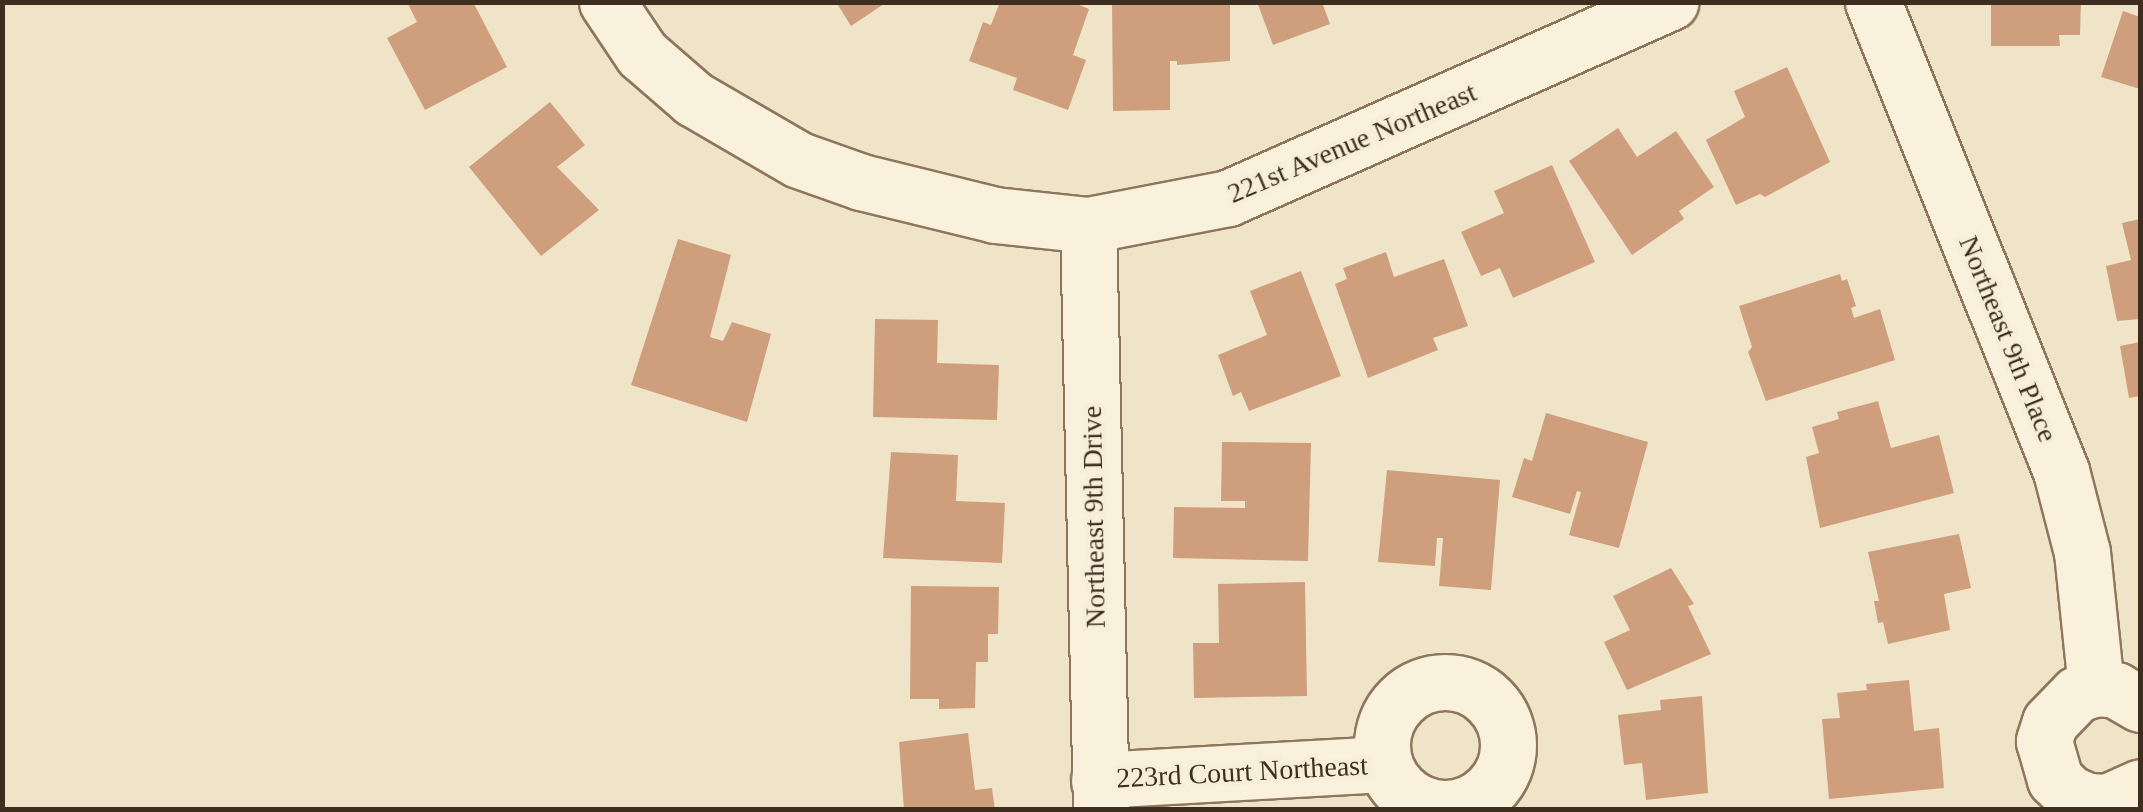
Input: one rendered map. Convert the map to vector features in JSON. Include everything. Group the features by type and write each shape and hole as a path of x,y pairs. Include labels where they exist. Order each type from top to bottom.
{"street":[{"name":"221st Avenue Northeast","path":"607,2 642,54 694,100 799,160 860,182 995,214 1088,225 1228,198 1670,2"},
{"name":"Northeast 9th Place","path":"1873,2 2062,470 2118,696 2076,694 2050,722 2044,741 2047,761 2069,792 2088,801 2107,802 2140,787"},
{"name":"Northeast 9th Drive","path":"1088,225 1100,795"},
{"name":"223rd Court Northeast","path":"1100,795 1384,764"}],"building":[{"path":"407,2 473,2 507,67 425,110 387,38 417,22"},
{"path":"836,2 887,2 851,26"},
{"path":"1000,2 1072,2 1089,9 1073,55 1086,60 1068,110 1013,90 1017,78 969,61 983,22 991,25"},
{"path":"1112,2 1230,2 1230,61 1177,65 1177,61 1170,61 1170,110 1113,111"},
{"path":"1257,2 1322,2 1330,24 1273,45"},
{"path":"1991,2 2081,2 2080,35 2059,35 2060,46 1991,46"},
{"path":"2123,11 2140,17 2140,89 2101,77"},
{"path":"1787,67 1830,162 1765,197 1760,194 1736,205 1706,140 1745,117 1734,91"},
{"path":"550,102 585,145 557,167 599,210 541,256 469,167"},
{"path":"1618,128 1637,157 1676,131 1714,187 1679,211 1684,219 1632,255 1569,161"},
{"path":"1552,165 1595,262 1513,298 1500,268 1481,276 1461,232 1504,213 1494,191"},
{"path":"2140,219 2140,319 2117,321 2106,266 2131,260 2122,223"},
{"path":"678,239 731,255 710,337 723,341 732,322 771,334 747,422 631,385"},
{"path":"1386,252 1394,277 1444,259 1468,326 1433,338 1438,350 1368,378 1335,284 1347,279 1343,268"},
{"path":"1301,271 1341,376 1249,411 1241,392 1233,396 1218,355 1267,335 1250,291"},
{"path":"1840,274 1842,281 1847,279 1856,306 1851,308 1854,318 1880,309 1895,360 1766,401 1748,352 1752,347 1739,306"},
{"path":"875,319 938,320 937,363 999,365 997,420 873,417"},
{"path":"2140,342 2140,396 2129,398 2120,346"},
{"path":"1878,401 1891,448 1939,435 1954,493 1820,528 1806,457 1819,453 1812,427 1839,419 1837,412"},
{"path":"1546,413 1648,442 1619,548 1569,535 1581,492 1577,491 1570,514 1512,497 1524,458 1532,461"},
{"path":"1222,442 1311,443 1308,561 1173,558 1174,507 1245,508 1245,501 1221,501"},
{"path":"891,452 958,455 956,501 1005,503 1002,563 883,558"},
{"path":"1387,470 1500,480 1491,590 1439,586 1443,538 1437,538 1435,566 1378,562"},
{"path":"1959,534 1971,588 1944,594 1950,630 1888,644 1883,622 1878,623 1874,601 1879,601 1868,552"},
{"path":"1671,568 1694,604 1688,606 1711,654 1627,690 1604,642 1630,630 1613,596"},
{"path":"1305,582 1307,696 1194,698 1193,643 1219,643 1218,584"},
{"path":"911,586 999,587 998,634 988,634 988,662 976,662 975,708 939,709 939,699 910,699"},
{"path":"1909,680 1914,731 1939,728 1944,788 1829,799 1822,719 1840,718 1837,693 1867,690 1866,684"},
{"path":"1702,696 1708,793 1646,800 1642,763 1624,765 1618,715 1661,710 1660,700"},
{"path":"968,733 975,790 992,788 995,810 904,810 899,742"}]}
